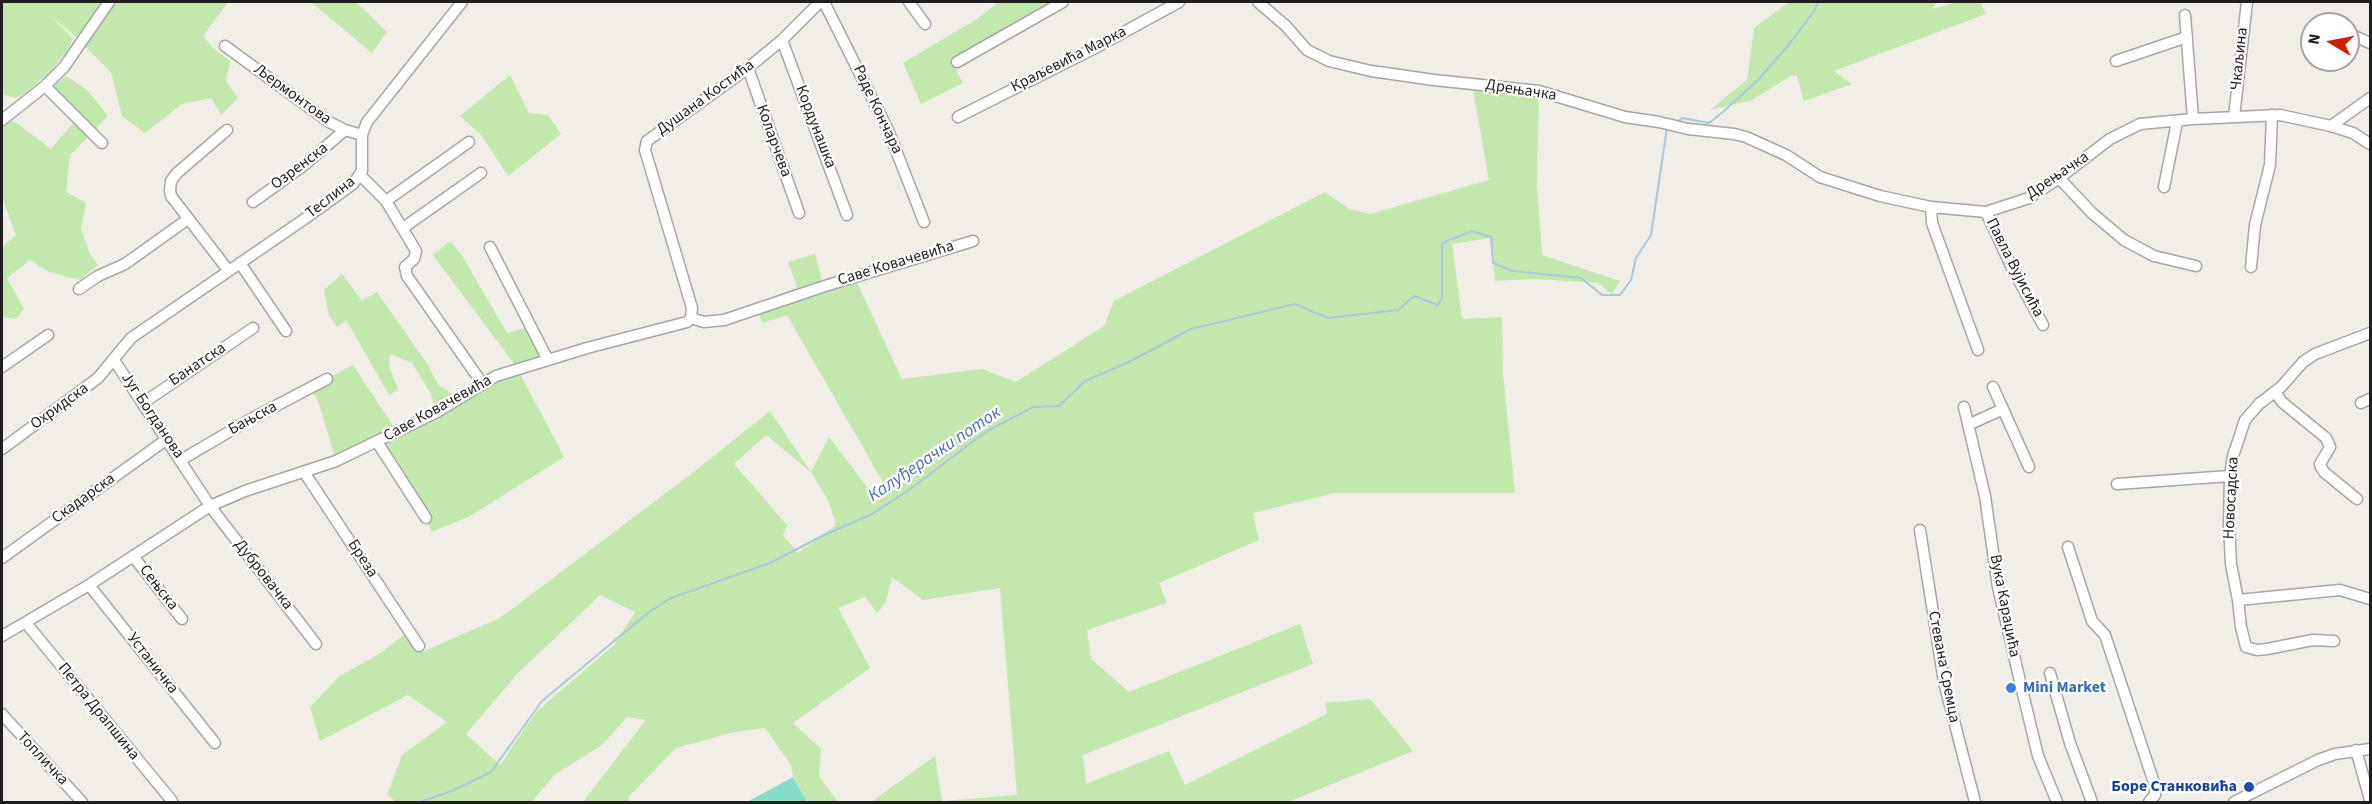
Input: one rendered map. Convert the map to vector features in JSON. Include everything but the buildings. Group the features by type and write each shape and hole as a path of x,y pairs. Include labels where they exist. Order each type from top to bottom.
{"street":[{"path":"2,120 45,86 64,67 109,2"},
{"name":"Теслина","path":"228,270 340,194 360,175 363,159 362,135 365,126 451,6 462,2"},
{"name":"Душана Костића","path":"691,318 692,308 645,150 647,141 748,68 822,2"},
{"name":"Раде Кончара","path":"822,2 888,130 924,222"},
{"path":"909,2 925,24"},
{"path":"957,62 1063,2"},
{"name":"Краљевића Марка","path":"958,117 1093,49 1179,2"},
{"name":"Дрењачка","path":"1258,2 1313,54 1329,61 1371,71 1539,91 1625,117 1746,137 1786,155 1820,177 1880,196 1931,207 1986,212 2029,198 2110,139 2140,124 2272,115 2331,126 2353,133 2370,144"},
{"name":"Чкаљина","path":"2234,117 2247,2"},
{"path":"2185,15 2193,119"},
{"path":"2116,61 2187,37"},
{"name":"Кордунашка","path":"782,40 847,214"},
{"name":"Љермонтова","path":"225,46 328,122 362,135"},
{"name":"Коларчева","path":"748,68 799,213"},
{"path":"45,86 102,144"},
{"path":"2331,126 2370,98"},
{"path":"2251,267 2255,225 2270,165 2272,115"},
{"path":"2164,187 2178,122"},
{"path":"227,130 177,173 171,181 171,196 228,270"},
{"name":"Озренска","path":"253,202 303,166 345,130"},
{"path":"386,201 469,142"},
{"path":"404,228 481,173"},
{"path":"360,175 386,201 404,228 416,251 414,259 405,267 407,276 482,383"},
{"path":"2059,178 2092,213 2124,240 2154,256 2196,266"},
{"path":"1931,207 1932,223 1978,350"},
{"name":"Павла Вујисића","path":"1986,212 2012,268 2043,325"},
{"path":"79,290 98,276 125,264 188,219"},
{"name":"Саве Ковачевића","path":"2,636 89,585 210,506 245,491 304,472 377,442 437,412 496,376 687,322 691,318 704,322 724,320 825,286 973,241"},
{"path":"490,247 548,360"},
{"path":"240,263 286,331"},
{"name":"Југ Богданова","path":"210,506 114,360 131,338 228,270"},
{"name":"Банатска","path":"143,403 254,328"},
{"name":"Новосадска","path":"2334,641 2313,640 2267,649 2249,649 2241,627 2231,564 2230,476 2233,456 2245,420 2259,404 2275,392 2303,362 2315,354 2370,333"},
{"path":"2,367 48,335"},
{"name":"Охридска","path":"2,449 98,378 114,360"},
{"name":"Бањска","path":"181,460 249,420 327,379"},
{"path":"1993,387 2029,467"},
{"path":"2275,392 2282,402 2326,438 2330,447 2320,464 2321,467 2357,499"},
{"name":"Вука Караџића","path":"1964,407 1985,496 1998,587 2019,677 2038,756 2057,802"},
{"path":"1968,425 2003,409"},
{"name":"Скадарска","path":"2,558 166,439"},
{"path":"377,442 426,518"},
{"name":"Бреза","path":"304,472 419,646"},
{"path":"2116,484 2230,476"},
{"name":"Дубровачка","path":"210,506 316,644"},
{"name":"Стевана Сремца","path":"1920,530 1944,682 1975,802"},
{"path":"2068,547 2092,621 2105,635 2154,786 2155,795 2149,802"},
{"name":"Сењска","path":"133,556 182,619"},
{"name":"Устаничка","path":"89,585 215,743"},
{"path":"2238,600 2340,590 2370,599"},
{"name":"Петра Драпшина","path":"26,622 172,801"},
{"path":"2050,673 2070,743 2092,802"},
{"name":"Топличка","path":"2,714 82,802"},
{"path":"2234,802 2318,760 2356,750 2370,749"},
{"path":"2356,750 2370,800"}],"green space":[{"path":"2,2 228,2 203,36 213,48 230,61 226,81 238,98 221,115 211,98 182,104 145,133 122,116 111,72 50,15 73,39 66,52 50,72 25,93 15,98 2,94"},
{"path":"311,2 356,2 387,32 372,53"},
{"path":"999,2 1060,2 952,62 963,83 921,104 903,63 977,19"},
{"path":"1789,2 1937,2 1932,9 1957,2 1980,2 1986,14 1834,71 1852,84 1804,101 1797,76 1792,75 1752,100 1710,110 1747,80 1754,28"},
{"path":"510,75 529,113 548,115 561,134 508,176 482,136 460,116"},
{"path":"66,76 87,90 108,116 70,155 66,192 86,203 81,229 90,254 98,265 80,280 49,272 30,260 7,278 24,309 16,319 2,317 2,247 16,235 2,197 2,125 9,120 18,124 51,149 79,116 52,88"},
{"path":"1472,84 1539,91 1537,185 1542,255 1620,281 1612,294 1598,283 1535,279 1495,281 1491,238 1452,244 1462,319 1502,317 1503,373 1515,493 1335,493 1253,513 1259,540 1159,583 1167,603 1087,630 1091,659 1129,692 1300,624 1313,664 1083,755 1086,784 1169,751 1185,785 1327,714 1325,703 1370,699 1413,751 1288,802 871,802 935,756 942,801 1017,795 1000,588 923,600 892,577 886,602 877,613 865,597 838,608 870,668 793,723 821,749 819,776 838,802 807,802 793,777 791,765 765,728 734,732 676,748 629,796 629,802 583,802 646,720 627,717 602,745 554,775 532,802 396,802 387,795 402,755 447,722 408,695 320,741 310,707 340,676 379,654 409,631 422,652 500,618 695,471 770,411 811,472 829,437 877,500 888,491 787,315 763,323 754,307 797,287 788,262 815,254 824,290 857,283 902,379 982,369 1016,382 1104,326 1114,301 1325,192 1349,209 1370,214 1489,180","holes":["766,435 811,472 829,502 836,525 798,553 783,535 787,525 734,464","600,595 635,612 614,645 536,712 500,765 466,734 517,674"]},
{"path":"450,241 461,254 507,333 532,326 548,360 518,370 564,457 472,515 432,532 377,442 336,461 318,400 310,388 353,365 397,432 437,412 430,392 412,363 390,354 389,366 398,389 389,395 346,320 337,327 329,316 324,290 342,274 362,301 377,292 428,365 438,385 459,398 518,369 433,255"},
{"path":"793,777 807,802 747,802"}],"waterway":[{"name":"Калуђерачки поток","path":"1677,122 1682,118 1709,123 1724,111 1759,79 1790,43 1818,2"},
{"name":"Калуђерачки поток","path":"420,802 452,791 491,772 542,701 649,612 671,598 770,563 872,514 909,490 984,433 1033,407 1059,406 1085,381 1127,363 1191,329 1295,304 1328,318 1398,310 1414,296 1438,305 1442,298 1442,243 1472,231 1491,237 1493,263 1513,271 1581,278 1602,295 1620,295 1631,280 1636,258 1651,235 1667,128"}],"place":[{"name":"Mini Market","path":"2011,688"},
{"name":"Боре Станковића","path":"2249,787"}]}
